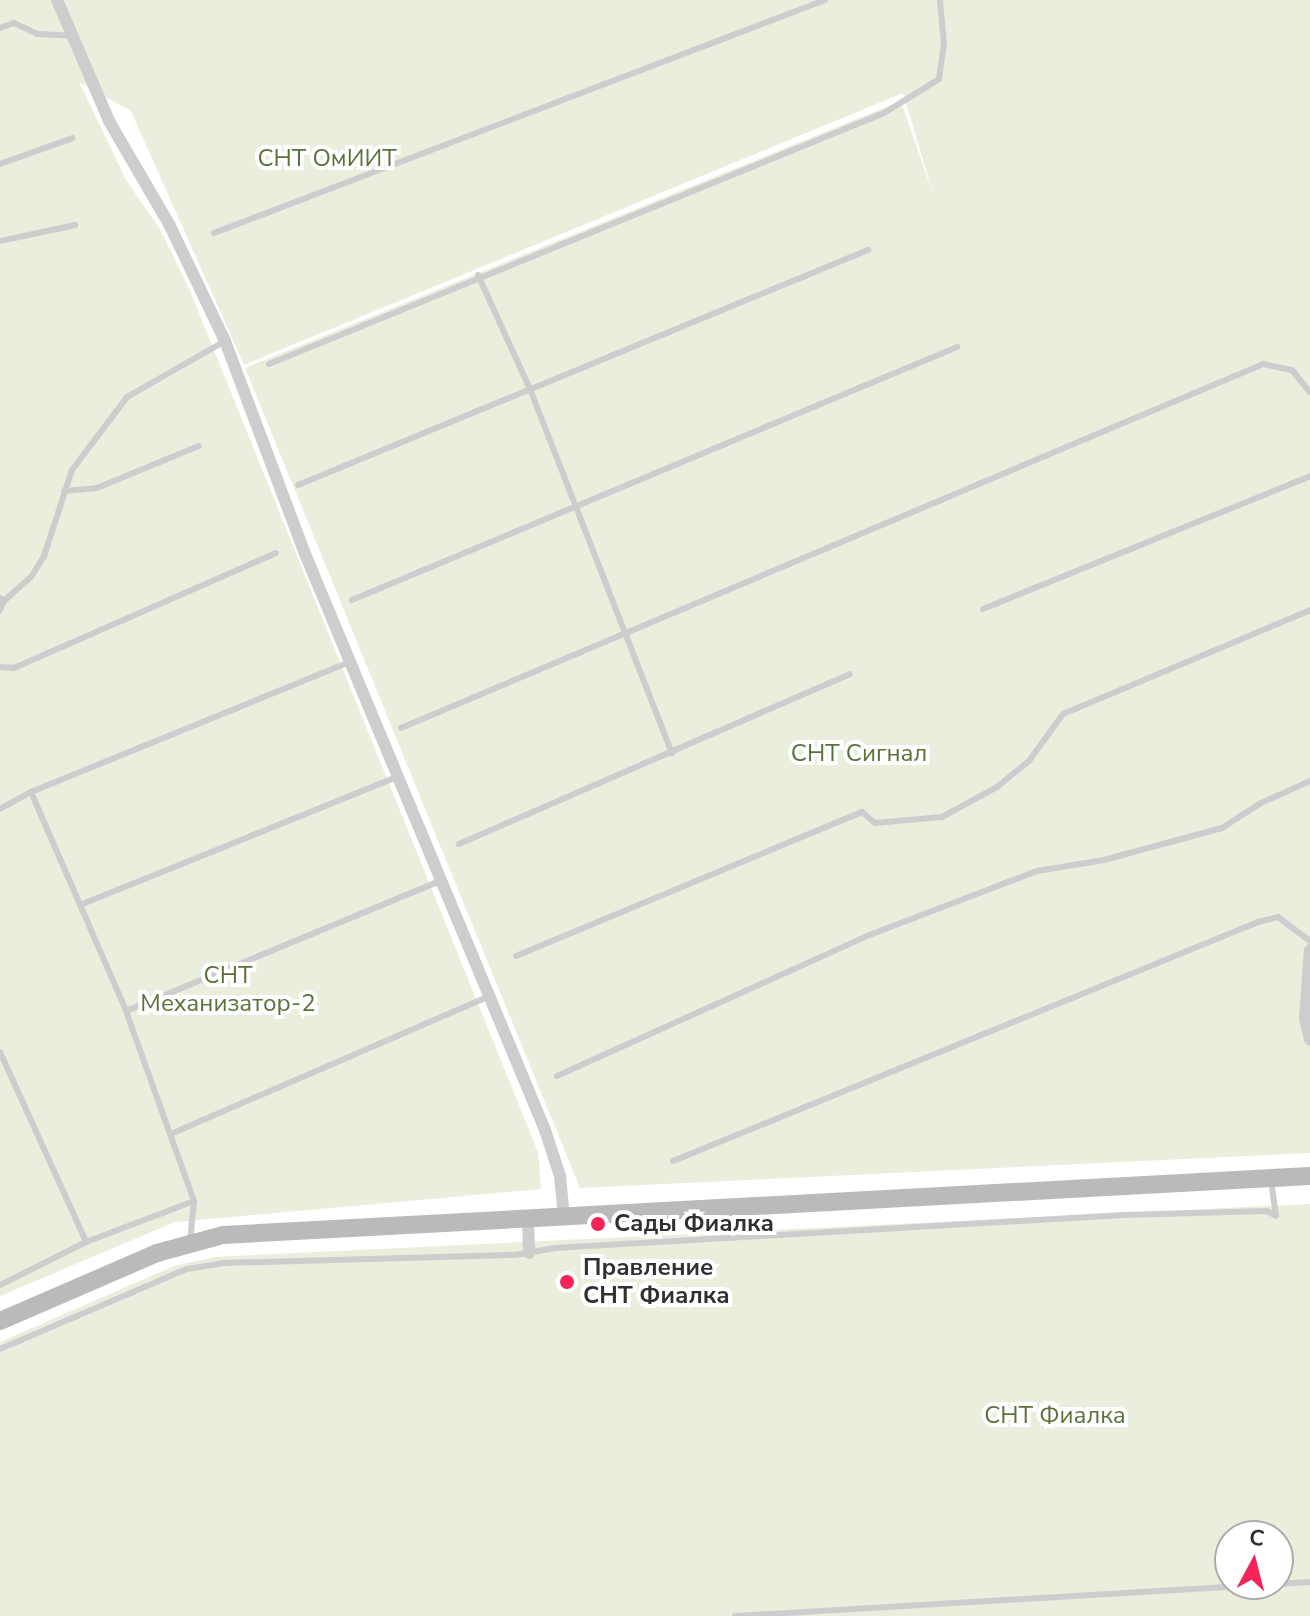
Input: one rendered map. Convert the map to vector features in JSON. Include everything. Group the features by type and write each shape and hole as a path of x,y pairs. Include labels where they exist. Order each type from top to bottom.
{"street":[{"path":"57,0 109,121 170,226 225,341 554,1155 564,1217"},
{"path":"1310,950 1305,1018 1310,1039"},
{"path":"0,1321 190,1241 285,1230 528,1220 1310,1176"},
{"path":"528,1220 529,1253"}],"lane":[{"path":"214,233 825,0"},
{"path":"269,364 478,275 884,113 939,79 944,45 940,0"},
{"path":"0,28 14,23 38,34 74,36"},
{"path":"0,164 73,138"},
{"path":"0,241 75,225"},
{"path":"298,485 868,250"},
{"path":"478,275 530,389 672,753"},
{"path":"0,610 2,600 25,585 44,556 72,470 127,397 225,341"},
{"path":"352,600 957,347"},
{"path":"401,728 1263,364 1292,370 1310,392"},
{"path":"64,491 97,488 199,446"},
{"path":"983,609 1310,476"},
{"path":"0,667 14,668 276,553"},
{"path":"516,956 862,812 875,823 942,817 997,787 1029,761 1063,714 1310,610"},
{"path":"0,809 31,792 352,661"},
{"path":"459,844 850,674"},
{"path":"80,905 399,776"},
{"path":"557,1076 872,934 1037,871 1104,860 1222,828 1261,803 1310,781"},
{"path":"31,792 126,1011 173,1133 194,1201 190,1241"},
{"path":"126,1011 443,879"},
{"path":"673,1161 1258,922 1278,917 1310,941"},
{"path":"173,1133 491,995"},
{"path":"0,1052 86,1242"},
{"path":"0,1349 187,1269 408,1255 529,1253 1123,1215 1267,1211 1276,1216 1271,1178"},
{"path":"0,1285 86,1242 194,1201"},
{"path":"735,1616 1310,1582"}],"green space":[{"path":"0,0 1310,0 1310,1153 580,1188 245,368 901,101 934,197 903,93 244,365 131,111 79,82 126,180 160,229 190,291 538,1152 541,1189 175,1222 0,1296"},
{"name":"СНТ Фиалка","path":"1310,1204 1310,1616 0,1616 0,1342 174,1266 215,1257"}],"place":[{"name":"Сады Фиалка","path":"598,1224"},
{"name":"Правление СНТ Фиалка","path":"567,1282"}],"park label":[{"name":"СНТ ОмИИТ","path":"327,159"},
{"name":"СНТ Сигнал","path":"859,754"},
{"name":"СНТ Механизатор-2","path":"228,990"}]}
